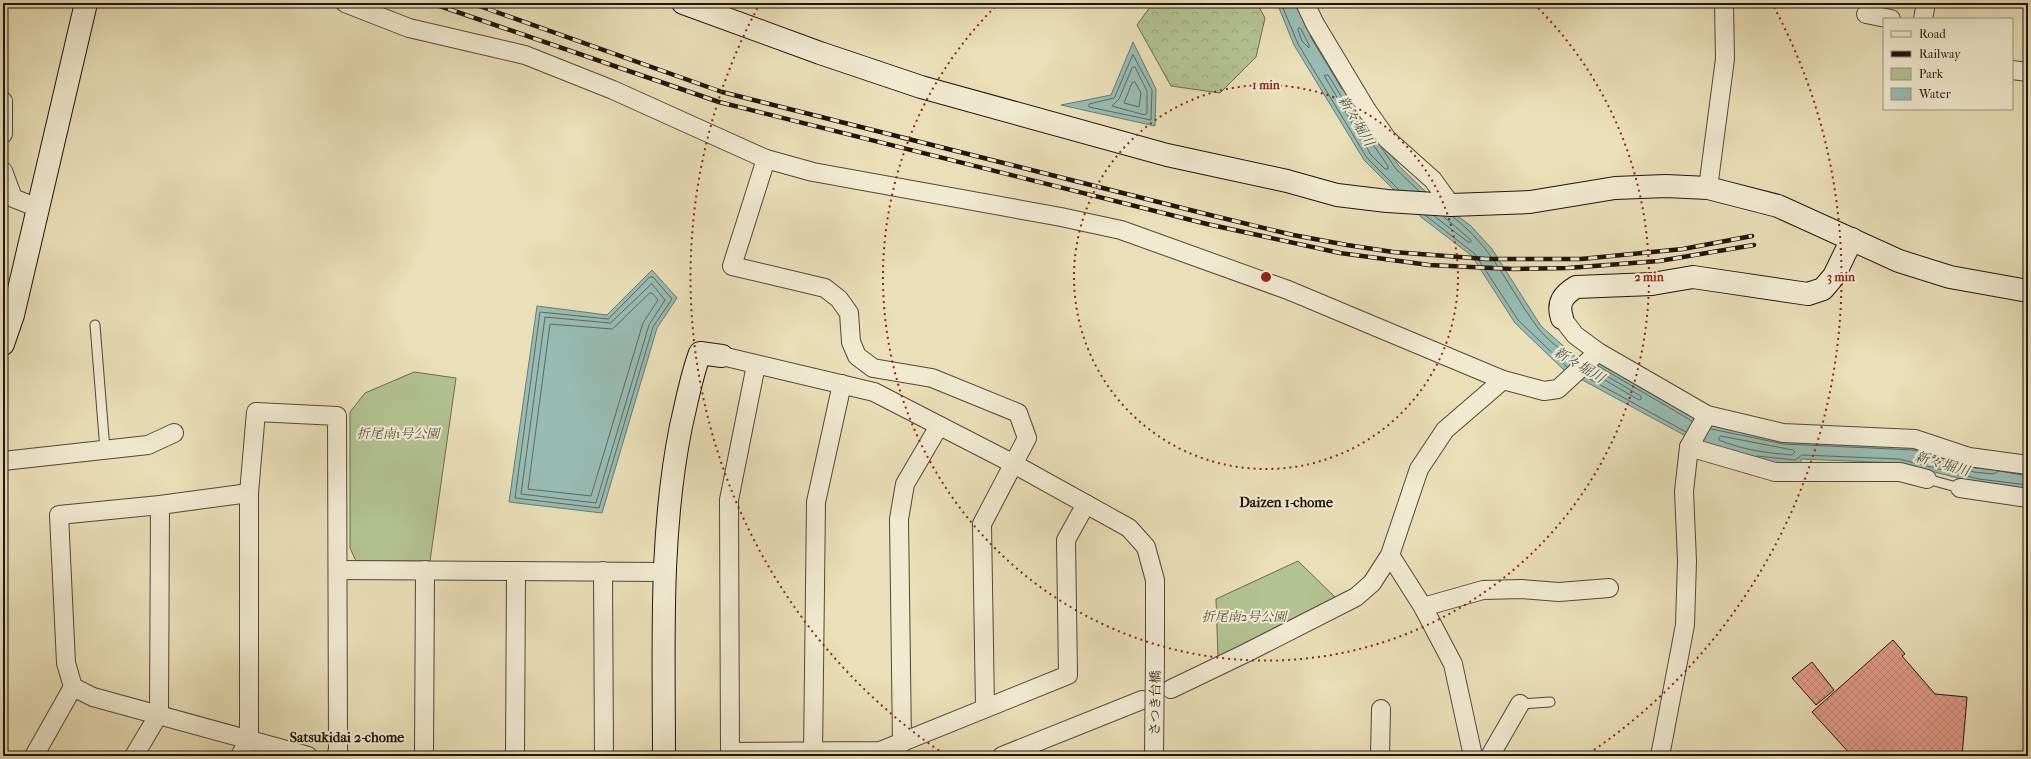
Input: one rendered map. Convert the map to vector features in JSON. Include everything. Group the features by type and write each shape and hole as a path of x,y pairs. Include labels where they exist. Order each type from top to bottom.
{"street":[{"path":"3,344 13,315 86,3"},
{"path":"345,3 409,28 525,55 613,90 766,159 813,172 1061,217 1121,230 1288,290 1503,380 1544,391 1558,389 1570,376 1594,355"},
{"path":"683,3 820,53 929,89 1167,155 1286,181 1337,195 1387,201 1451,205 1530,202 1615,188 1666,186 1708,188 1778,206 1899,261 1950,277 2028,291"},
{"path":"1305,3 1315,24 1366,109 1387,139 1433,180 1451,205"},
{"path":"1315,24 1319,3"},
{"path":"1708,188 1725,59 1724,3"},
{"path":"1923,18 1926,3"},
{"path":"1866,14 1885,18"},
{"path":"2013,70 2028,72"},
{"path":"3,101 3,134"},
{"path":"766,159 732,266 825,288 839,298 849,313 851,342 857,356 873,368 932,378 1018,413 1027,438 1012,463 982,524 985,708"},
{"path":"3,171 13,198 38,208"},
{"path":"1852,239 1834,276 1823,289 1808,294 1693,277 1652,284 1576,287 1566,293 1560,301 1559,310 1562,318 1575,335 1594,355 1708,415 1783,433 1915,439 1969,457 2028,465"},
{"path":"664,756 664,572 668,508 673,473 692,373 700,353 722,356"},
{"name":"さつき台橋","path":"722,356 874,392 1012,463 1129,528 1146,548 1155,580 1154,755"},
{"path":"756,365 729,500 730,752 813,754 880,751 1068,675 1066,540 1086,504"},
{"path":"1171,689 1246,653 1356,596 1372,583 1390,555 1419,469 1445,430 1503,380"},
{"path":"813,754 816,502 842,384"},
{"path":"240,756 249,740 249,493 256,412 337,416 338,750 336,756"},
{"path":"1660,756 1685,625 1687,561 1684,491 1689,447 1708,415"},
{"path":"902,743 899,518 905,484 939,426"},
{"path":"3,461 148,445 174,433"},
{"path":"1689,447 1775,472 1900,472 1927,479"},
{"path":"1960,488 2028,498"},
{"path":"34,756 73,687 66,663 59,515 160,505 249,493"},
{"path":"134,756 159,714 160,505"},
{"path":"1390,555 1423,607 1452,664 1473,756"},
{"path":"338,570 664,572"},
{"path":"424,756 425,570"},
{"path":"515,756 516,571"},
{"path":"603,571 604,756"},
{"path":"1423,607 1483,590 1522,589 1559,592 1609,588"},
{"path":"73,687 93,697 308,756"},
{"path":"1002,756 1142,700"},
{"path":"1490,756 1520,704"},
{"path":"1380,756 1381,709"}],"lane":[{"path":"95,325 105,450"},
{"path":"1927,479 1960,488"},
{"path":"1520,704 1550,702"}],"green space":[{"path":"1153,3 1257,3 1265,18 1256,57 1220,93 1171,86 1137,25"},
{"name":"折尾南1号公園","path":"414,372 456,378 430,561 356,561 350,548 350,412 365,393"},
{"name":"折尾南2号公園","path":"1298,561 1337,599 1218,658 1216,599"}],"water":[{"name":"新々堀川","path":"1277,3 1299,3 1363,115 1399,166 1427,193 1471,226 1492,249 1541,326 1579,360 1601,362 1689,415 1915,446 1975,468 1993,470 1997,467 2028,473 2028,489 1978,483 1899,463 1801,459 1801,465 1765,462 1733,455 1684,435 1564,370 1515,323 1472,256 1421,217 1364,160 1294,45"},
{"path":"1133,42 1156,89 1155,126 1061,105 1111,95"},
{"path":"652,270 677,298 657,328 602,513 509,502 537,306 607,315"}],"building":[{"path":"1893,640 1905,654 1902,656 1935,694 1967,697 1962,756 1852,756 1812,712"},
{"path":"1812,662 1834,690 1816,705 1792,678"}],"railway":[{"path":"431,3 719,102 1207,224 1340,253 1429,265 1513,269 1568,268 1659,261 1754,245"},
{"path":"471,3 722,92 1210,215 1293,235 1347,245 1393,252 1486,259 1581,259 1683,249 1752,236"}],"district":[{"name":"Daizen 1-chome","path":"1286,502"},
{"name":"Satsukidai 2-chome","path":"347,737"}]}
